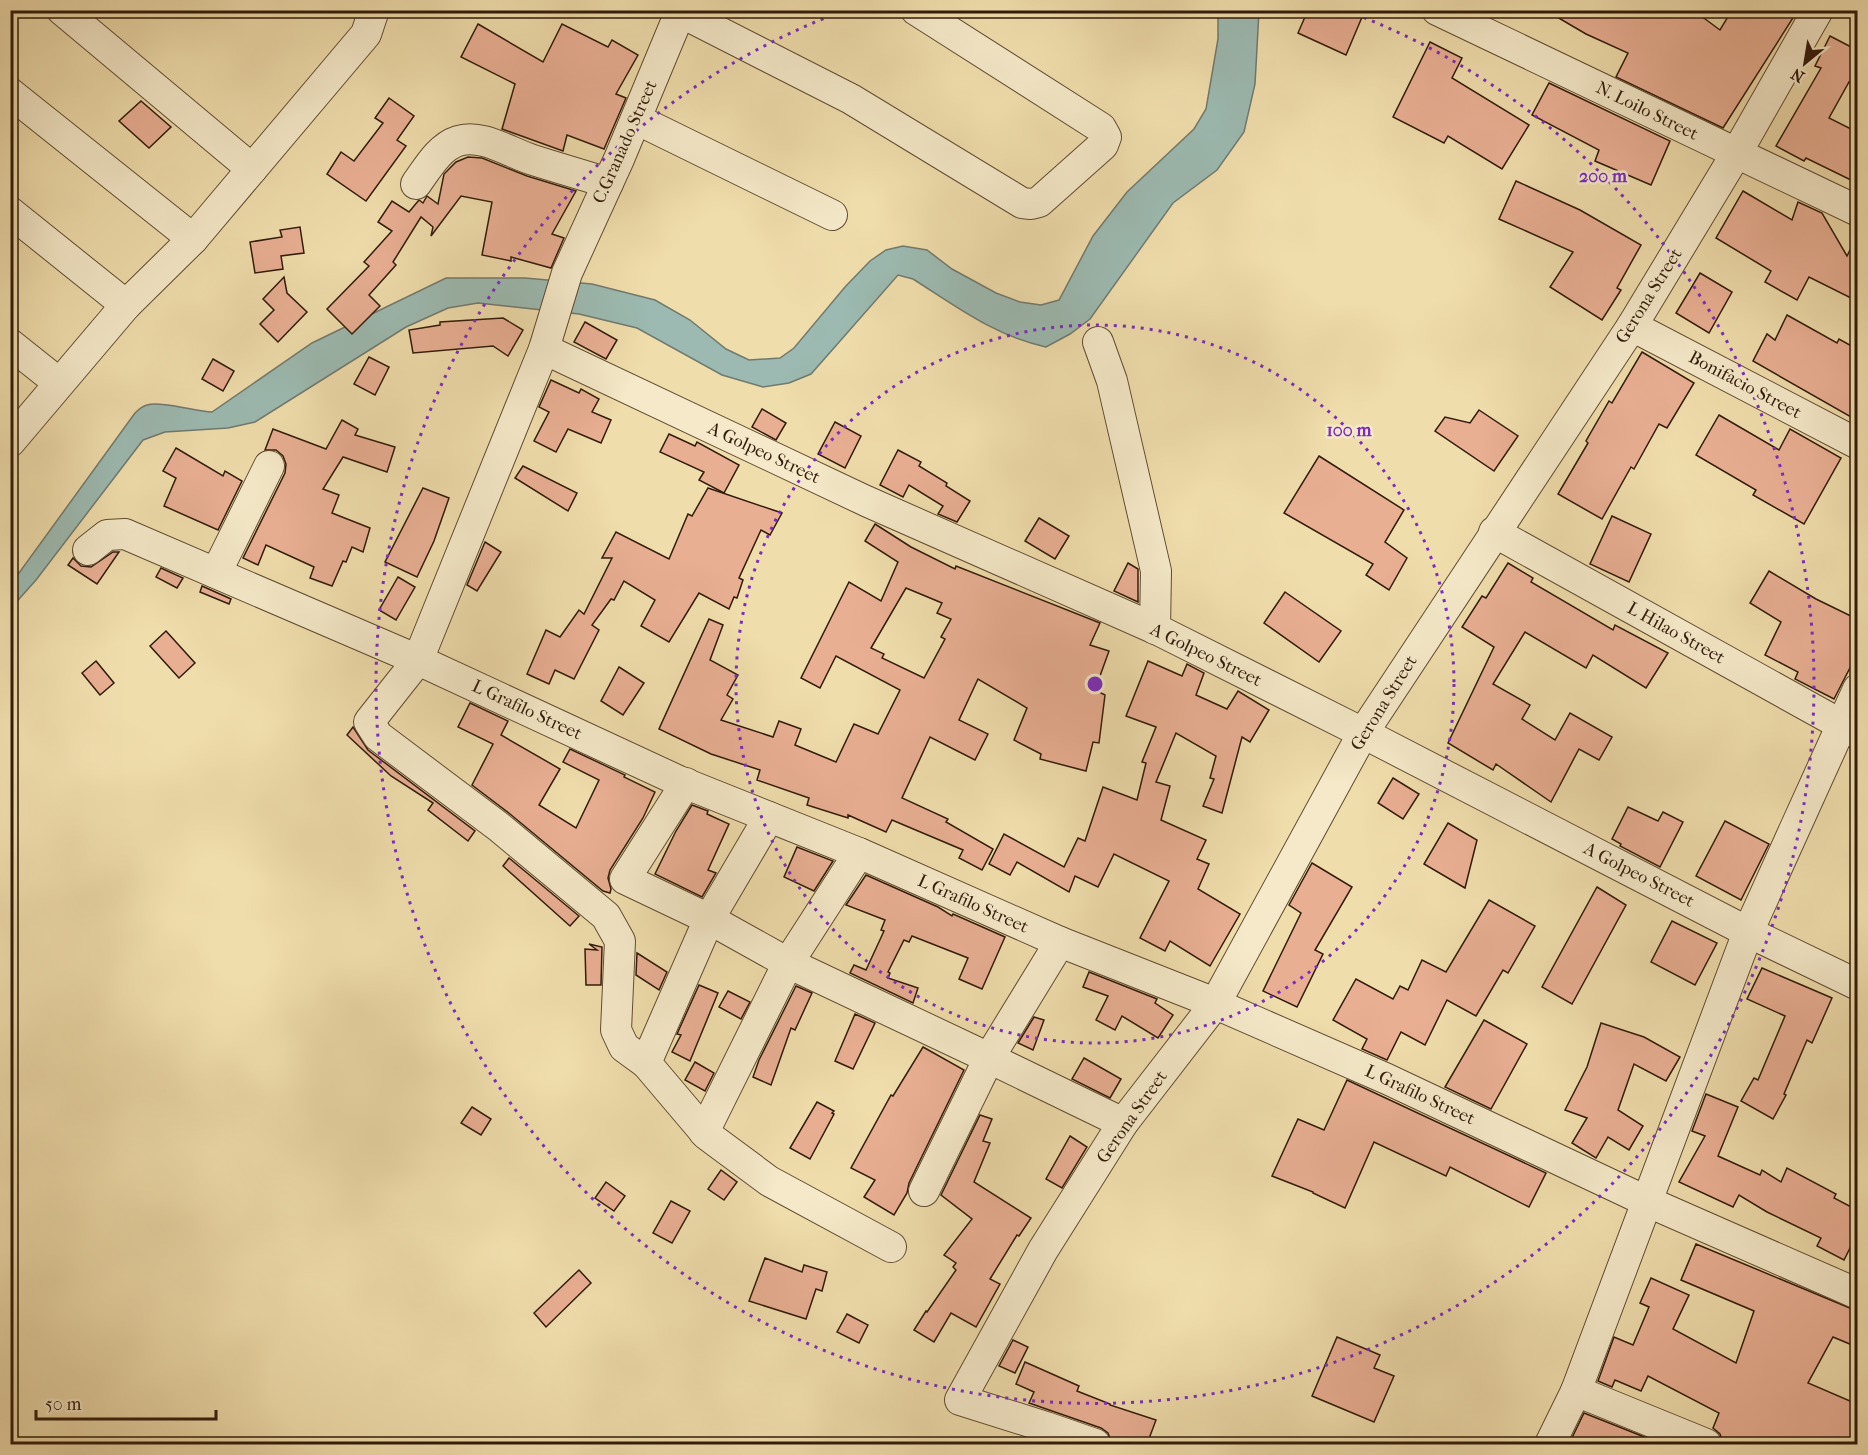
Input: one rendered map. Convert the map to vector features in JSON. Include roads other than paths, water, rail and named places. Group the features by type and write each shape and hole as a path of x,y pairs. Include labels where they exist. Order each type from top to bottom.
{"street":[{"path":"62,10 252,169"},
{"path":"10,442 126,305 193,239 366,34 374,10"},
{"path":"674,14 852,99 1022,202 1031,204 1039,202 1106,140 1101,128 916,10"},
{"name":"N. Loilo Street","path":"1437,10 1857,211"},
{"name":"Gerona Street","path":"1095,1444 960,1400 1043,1250 1123,1124 1215,1004 1363,733 1632,326 1736,154 1818,10"},
{"name":"C.Granado Street","path":"606,916 499,827 378,736 369,722 418,660 544,349 551,319 567,273 636,119 674,14"},
{"path":"10,93 193,239"},
{"path":"636,119 832,214"},
{"path":"416,184 447,146 470,139 494,144 529,159 608,183"},
{"path":"10,212 126,305"},
{"name":"Bonifacio Street","path":"1632,326 1857,444"},
{"path":"1098,342 1112,381 1156,571 1155,629"},
{"path":"10,344 59,383"},
{"name":"A Golpeo Street","path":"544,349 866,501 1155,629 1363,733 1748,932 1857,985"},
{"path":"216,573 269,466"},
{"name":"L Hilao Street","path":"1494,532 1849,730"},
{"name":"L Grafilo Street","path":"88,550 107,535 125,534 418,660 686,783 859,853 1060,942 1215,1004 1387,1079 1646,1200 1857,1294"},
{"path":"1550,1444 1576,1391 1748,932 1849,730 1857,689"},
{"path":"686,783 625,879 606,916 620,941 616,1030 624,1047 646,1063 704,1132 769,1181 891,1247"},
{"path":"646,1063 709,919 769,817"},
{"path":"704,1132 788,963 859,853"},
{"path":"625,879 709,919 788,963 1123,1124"},
{"path":"924,1191 989,1058 1060,942"},
{"path":"1576,1391 1706,1444"}],"water":[{"path":"1218,11 1259,11 1255,84 1244,132 1217,170 1173,203 1090,319 1070,334 1046,347 993,328 913,279 898,275 811,374 789,383 763,387 722,375 637,328 579,314 478,303 448,308 406,327 255,422 228,428 165,432 143,440 36,580 11,608 11,584 139,409 147,405 161,404 212,412 312,343 446,278 525,278 592,284 655,300 690,320 726,349 749,360 780,358 794,348 870,261 886,250 903,246 927,250 952,269 996,293 1020,302 1041,305 1059,300 1093,236 1127,192 1194,129 1206,109 1218,39"}]}
